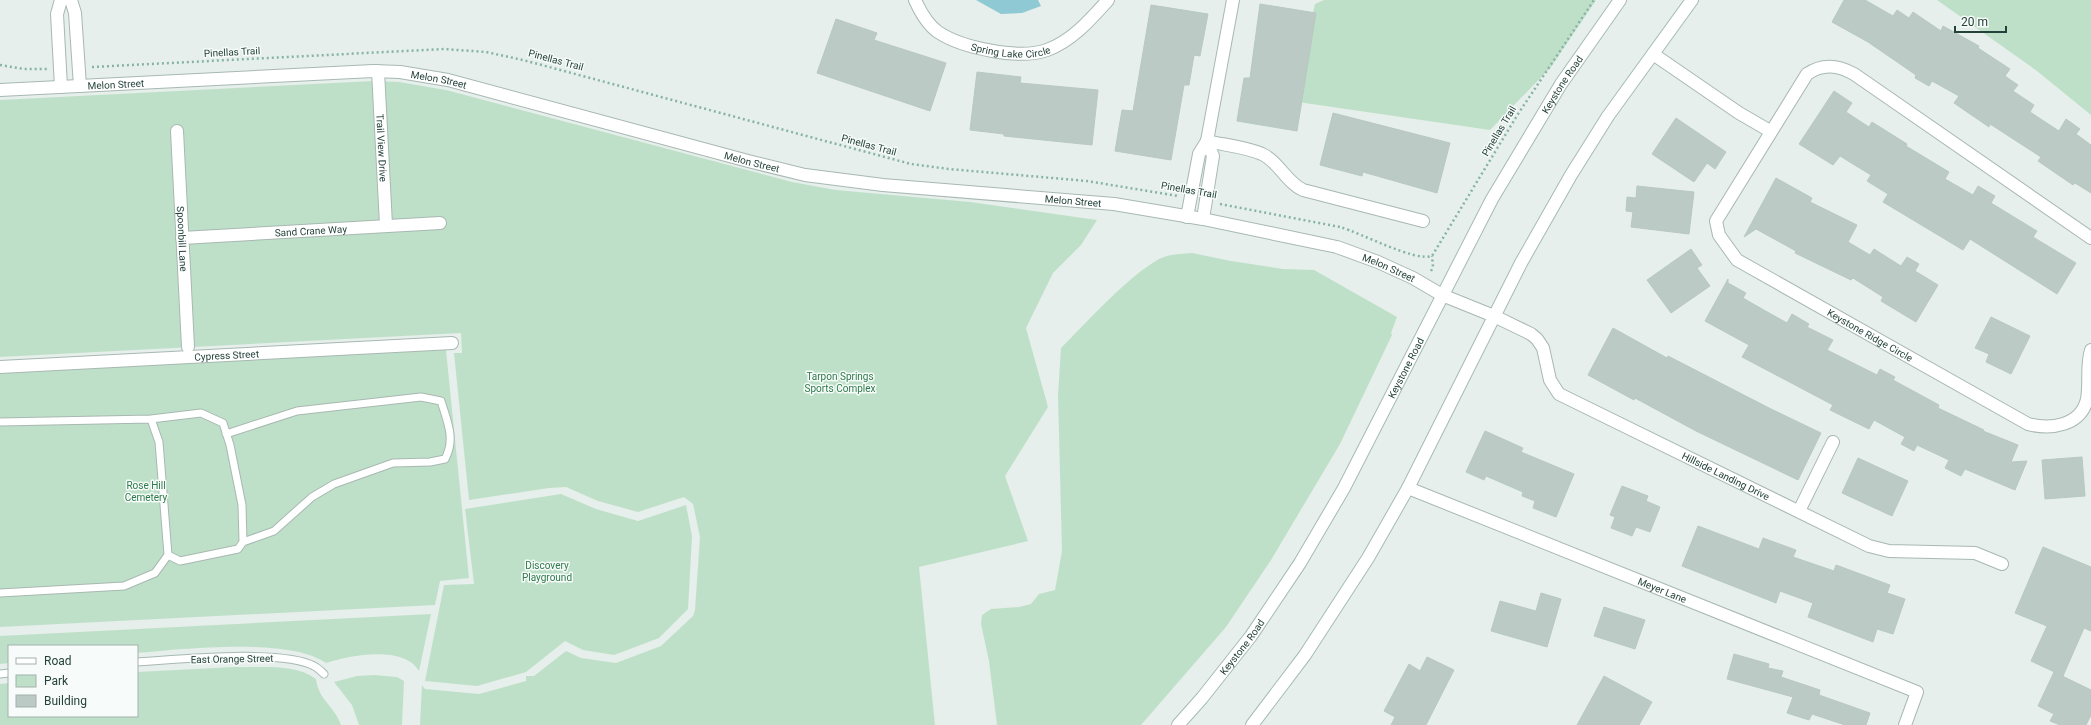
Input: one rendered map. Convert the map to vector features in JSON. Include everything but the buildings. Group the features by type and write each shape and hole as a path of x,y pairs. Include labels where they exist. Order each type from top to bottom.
{"street":[{"path":"61,0 57,14 61,87"},
{"path":"71,0 74,14 80,86"},
{"name":"Spring Lake Circle","path":"915,0 926,20 936,31 943,35 958,42 987,50 1026,53 1040,52 1060,43 1080,28 1108,0"},
{"path":"1187,217 1199,154 1207,141 1233,0"},
{"name":"Keystone Road","path":"1178,725 1202,698 1251,636 1300,563 1344,488 1492,199 1562,84 1620,0"},
{"path":"1252,725 1305,656 1368,558 1408,488 1494,316 1571,175 1608,116 1692,0"},
{"path":"1653,54 1739,113 1770,132"},
{"name":"Keystone Ridge Circle","path":"2091,238 1854,74 1838,66 1820,68 1807,74 1716,221 1719,236 1737,260 2028,424 2047,427 2061,425 2080,413 2086,401 2088,359 2091,350"},
{"name":"Melon Street","path":"0,90 378,71 400,72 448,80 761,165 814,176 882,185 1106,203 1203,219 1346,249 1397,270 1442,296 1494,316"},
{"name":"Trail View Drive","path":"378,71 386,225"},
{"name":"Spoonbill Lane","path":"177,131 188,347"},
{"path":"1203,219 1213,156 1207,141"},
{"path":"1207,141 1262,154 1293,186 1303,190 1423,221"},
{"name":"Sand Crane Way","path":"182,238 440,223"},
{"name":"Hillside Landing Drive","path":"1494,316 1537,339 1543,348 1552,385 1559,394 1869,546 1882,550 1975,553 2002,564"},
{"name":"Cypress Street","path":"0,367 452,343"},
{"path":"1798,511 1833,442"},
{"name":"Meyer Lane","path":"1408,488 1917,692 1904,725"}],"lane":[{"path":"168,556 180,561 238,549 244,542 274,530 312,497 334,484 393,463 430,462 445,459 451,448 450,429 441,401 421,397 324,406 297,411 226,434"},
{"path":"0,422 151,419 201,413 223,423 242,505 244,542"},
{"path":"0,593 124,586 155,573 168,556 159,442 151,419"},
{"name":"East Orange Street","path":"138,662 234,657 274,658 296,660 314,666 324,674"}],"path":[{"name":"Pinellas Trail","path":"1206,202 1336,226 1357,232 1408,254 1424,258 1432,256 1518,114 1594,0"},
{"name":"Pinellas Trail","path":"78,67 444,49 486,52 523,60 911,164 949,169 1087,181 1190,198"},
{"path":"0,65 24,69 60,68"}],"green space":[{"path":"1324,0 1596,0 1551,67 1490,130 1298,102 1301,64 1315,4"},
{"path":"1937,0 2091,0 2091,115 2037,71"},
{"name":"Tarpon Springs Sports Complex","path":"373,81 399,82 446,90 792,182 836,190 970,202 1097,220 1081,245 1053,273 1026,328 1048,407 1005,476 1028,541 919,567 935,725 420,725 422,685 425,689 479,694 526,681 526,676 534,676 566,651 581,658 616,663 661,646 693,616 695,610 700,537 693,504 684,497 638,512 598,501 566,487 549,488 469,500 454,353 462,353 461,333 0,357 0,100"},
{"path":"1192,253 1283,269 1314,270 1397,317 1391,333 1392,335 1340,444 1271,560 1226,627 1141,725 997,725 989,661 981,624 982,615 991,609 1019,607 1031,604 1039,594 1055,590 1062,551 1058,396 1061,348 1108,300 1147,267 1159,259 1167,256"},
{"name":"Rose Hill Cemetery","path":"446,350 469,578 440,581 435,605 0,627 0,369"},
{"name":"Discovery Playground","path":"561,494 596,509 638,521 686,505 692,536 688,609 659,638 614,655 583,650 565,641 526,672 477,686 425,681 444,585 474,584 465,509"},
{"path":"431,614 419,671 412,663 402,658 389,655 362,655 326,663 309,655 287,650 262,647 181,649 138,653 138,645 8,645 8,663 0,664 0,636"},
{"path":"234,667 287,668 307,674 316,679 320,693 335,712 341,725 0,725 0,684 8,683 8,717 138,717 138,672"},
{"path":"374,675 397,677 404,681 402,725 359,725 352,705 334,682 357,676"}],"water":[{"path":"976,0 1038,0 1041,6 1022,13 1001,14"}]}
